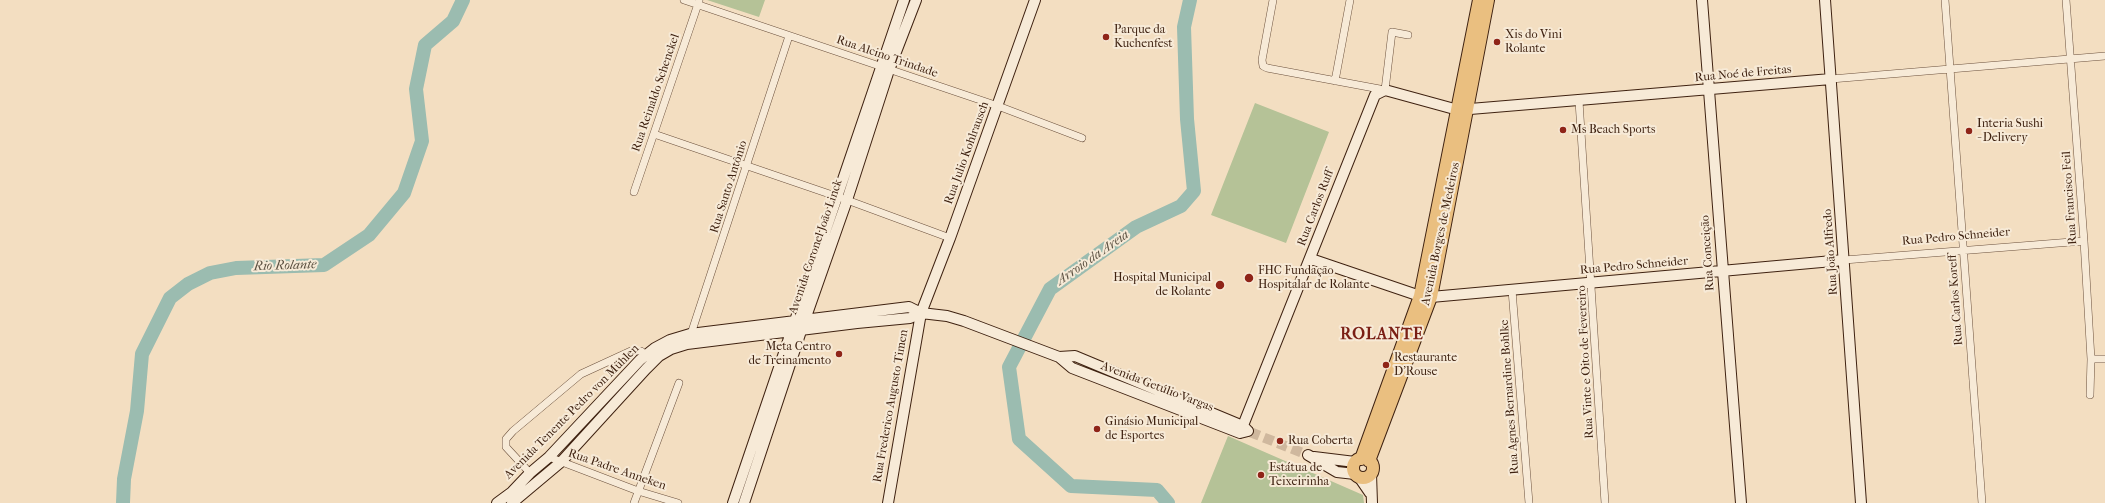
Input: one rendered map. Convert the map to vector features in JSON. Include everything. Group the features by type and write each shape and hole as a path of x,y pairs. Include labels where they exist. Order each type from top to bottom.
{"main road":[{"name":"Avenida Coronel João Linck","path":"733,503 772,403 842,198 884,68 904,0"},
{"name":"Avenida Coronel João Linck","path":"884,68 916,0"},
{"name":"Rua Julio Kohlrausch","path":"921,313 950,238 1035,0"},
{"name":"Avenida Borges de Medeiros","path":"1362,468 1425,296 1470,67 1479,0"},
{"name":"Avenida Borges de Medeiros","path":"1470,67 1488,0"},
{"name":"Rua Conceição","path":"1702,0 1741,503"},
{"name":"Rua João Alfredo","path":"1825,0 1862,503"},
{"name":"Rua Noé de Freitas","path":"1385,90 1462,109 1579,101 1831,79"},
{"name":"Rua Carlos Ruff","path":"1245,431 1372,101 1375,95 1385,90"},
{"name":"Rua Pedro Schneider","path":"1311,259 1425,296 1512,290 1844,260"},
{"name":"Avenida Getúlio Vargas","path":"690,334 738,333 857,319 909,307 921,313 947,316 997,333 1037,350 1059,357 1072,368 1140,389 1245,431"},
{"name":"Rua Frederico Augusto Timen","path":"888,503 921,313"},
{"name":"Avenida Getúlio Vargas","path":"687,344 738,333"},
{"name":"Avenida Tenente Pedro von Mühlen","path":"497,503 512,492 530,473 549,457 670,340 690,334"},
{"name":"Avenida Tenente Pedro von Mühlen","path":"512,503 561,462 650,359 671,349 687,344"},
{"name":"Avenida Coronel João Linck","path":"744,503 772,403"},
{"path":"1310,456 1362,468 1371,498"}],"street":[{"name":"Rua Alcino Trindade","path":"684,0 698,2 789,36 998,106 1082,138"},
{"path":"1273,0 1262,60 1263,66 1267,68 1385,90 1392,32 1408,35"},
{"path":"1335,81 1350,0"},
{"name":"Rua Carlos Koreff","path":"1945,0 1982,503"},
{"name":"Rua Francisco Feil","path":"2066,0 2072,59 2084,240 2091,359 2090,395"},
{"name":"Rua Reinaldo Schenckel","path":"634,192 698,2"},
{"name":"Rua Santo Antônio","path":"687,344 789,36"},
{"name":"Rua Noé de Freitas","path":"1831,79 2105,56"},
{"name":"Rua Vinte e Oito de Fevereiro","path":"1579,101 1592,283 1605,503"},
{"path":"654,134 842,198 950,238"},
{"name":"Rua Pedro Schneider","path":"1844,260 2084,240"},
{"name":"Rua Agnes Bernardine Bohlke","path":"1512,290 1528,503"},
{"path":"530,473 507,449 505,442 508,436 581,374 630,351 641,350 650,359"},
{"path":"2091,359 2105,359"},
{"path":"634,503 678,383"},
{"name":"Rua Padre Anneken","path":"549,457 638,491 678,503"}],"green space":[{"path":"707,0 765,0 759,17"},
{"path":"1255,103 1329,132 1286,243 1211,215"},
{"path":"1228,436 1363,495 1364,503 1201,503"}],"waterway":[{"name":"Rio Rolante","path":"123,503 124,479 137,411 142,354 170,298 188,284 210,273 236,268 324,265 369,235 404,193 422,141 416,89 425,45 453,21 463,0"},
{"name":"Arroio da Areia","path":"1168,503 1157,490 1071,486 1019,439 1009,367 1050,289 1136,227 1181,206 1194,191 1187,119 1184,27 1190,0"}],"tunnel":[{"path":"1250,432 1308,455"}],"place":[{"name":"Parque da Kuchenfest","path":"1106,37"},
{"name":"Xis do Vini Rolante","path":"1497,42"},
{"name":"Ms Beach Sports","path":"1563,130"},
{"name":"Interia Sushi - Delivery","path":"1969,131"},
{"name":"FHC Fundação Hospitalar de Rolante","path":"1249,278"},
{"name":"Hospital Municipal de Rolante","path":"1220,285"},
{"name":"Meta Centro de Treinamento","path":"839,354"},
{"name":"Restaurante D'Rouse","path":"1386,365"},
{"name":"Ginásio Municipal de Esportes","path":"1097,429"},
{"name":"Rua Coberta","path":"1280,441"},
{"name":"Estátua de Teixeirinha","path":"1261,475"}],"district":[{"name":"ROLANTE","path":"1382,335"}]}
